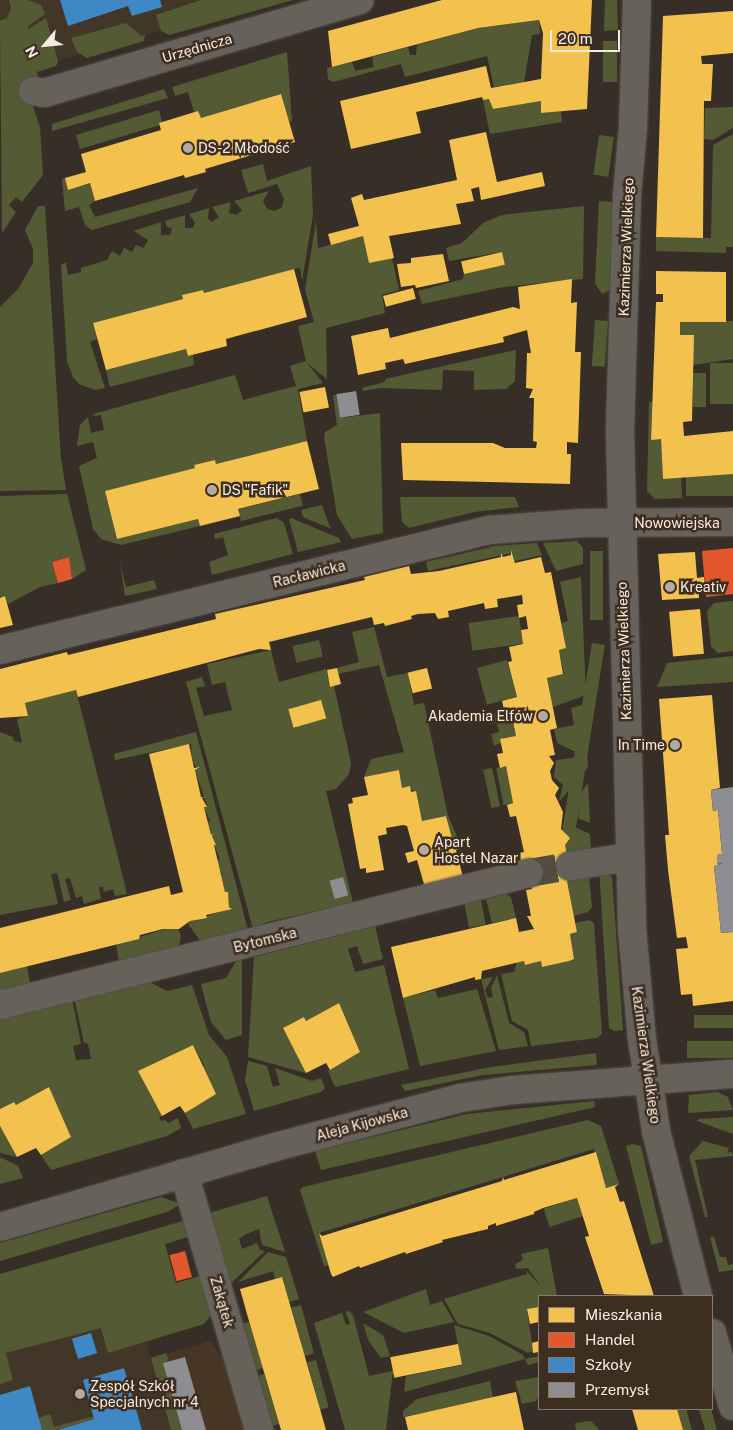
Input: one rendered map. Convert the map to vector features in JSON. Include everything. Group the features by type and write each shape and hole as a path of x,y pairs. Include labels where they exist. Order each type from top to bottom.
{"street":[{"name":"Urzędnicza","path":"33,91 44,93 360,0"},
{"name":"Kazimierza Wielkiego","path":"637,0 623,308 621,523 634,950 647,1080 672,1202 698,1295"},
{"name":"Nowowiejska","path":"621,523 733,522"},
{"name":"Racławicka","path":"0,650 482,532 516,527 621,523"},
{"path":"570,866 630,857"},
{"name":"Bytomska","path":"0,1005 529,873"},
{"name":"Aleja Kijowska","path":"0,1227 184,1173 480,1094 733,1074"},
{"name":"Zakątek","path":"184,1173 260,1430"},
{"path":"713,1336 733,1406"}],"shaded area":[{"path":"0,0 265,0 0,78"},
{"name":"Zespół Szkół Specjalnych nr 4","path":"137,1309 171,1430 0,1430 0,1349"},
{"path":"211,1341 222,1359 227,1360 248,1430 171,1430 151,1358"}],"green space":[{"path":"9,0 28,0 41,5 45,14 27,27 29,29 46,18 58,61 56,66 37,72 40,83 31,100 40,127 43,175 22,202 16,197 9,205 16,212 2,233 0,21 7,18 11,8"},
{"path":"201,0 293,0 169,35 161,31 156,15"},
{"path":"605,0 617,0 618,30 604,31"},
{"path":"539,20 540,34 532,35 524,82 494,87 487,56 405,77 401,64 333,82 328,79 327,68 352,62 355,71 374,67 372,57 408,47 410,55 416,55 417,45 478,28"},
{"path":"126,23 141,36 145,35 144,41 87,58 77,52 71,38"},
{"path":"603,41 617,41 617,82 603,82"},
{"path":"287,52 292,121 289,122 280,94 201,118 198,111 194,112 188,92 175,96 172,87"},
{"path":"164,89 168,98 52,131 52,124"},
{"path":"489,99 493,109 541,101 541,113 561,111 562,122 490,134 483,100"},
{"path":"733,107 733,128 713,140 704,139 705,108"},
{"path":"159,110 162,122 160,125 80,149 76,135"},
{"path":"733,134 733,247 726,247 726,253 656,251 656,237 711,238 713,145"},
{"path":"599,135 614,137 608,177 593,175"},
{"path":"263,164 267,181 311,166 313,215 302,281 300,268 294,269 204,293 203,290 182,295 183,299 93,323 97,339 90,342 105,388 95,390 79,384 73,377 67,361 61,264 66,263 68,275 81,272 81,268 107,260 112,251 120,256 124,248 132,252 136,245 144,248 148,240 134,231 161,222 161,235 170,235 172,228 167,227 165,221 185,215 185,228 193,228 195,223 189,214 209,208 208,219 212,222 219,217 212,207 231,202 229,213 237,215 242,210 234,201 269,191 263,201 267,209 275,211 282,207 284,199 277,184 248,193 241,170"},
{"path":"65,178 68,189 90,183 95,201 89,205 95,217 198,188 190,202 92,230 85,225 79,207 65,211 62,179"},
{"path":"599,201 613,202 610,290 602,294 595,283"},
{"path":"38,206 45,206 61,458 66,490 0,491 0,307 18,289 33,263 33,249 25,230"},
{"path":"584,206 583,279 503,287 422,304 418,291 463,279 464,273 505,265 502,252 449,261 446,248 462,243 483,223 502,215"},
{"path":"316,221 318,248 363,236 392,258 399,290 382,295 385,313 326,328 327,379 307,363 323,383 298,389 307,441 216,464 215,460 195,465 195,468 105,491 117,539 198,519 200,526 121,545 101,539 93,529 79,466 97,458 93,442 77,446 80,425 88,417 91,433 104,430 101,415 94,416 93,414 235,375 243,400 296,386 290,366 306,361 298,326 314,322 305,290"},
{"path":"595,320 608,321 605,367 592,366"},
{"path":"733,321 733,359 693,365 680,335 680,322"},
{"path":"186,349 188,356 193,355 194,365 110,387 106,370"},
{"path":"516,350 515,381 506,389 474,390 474,371 443,370 442,390 380,388 363,391 362,388 385,382 385,379"},
{"path":"710,363 733,363 733,404 710,404"},
{"path":"693,373 706,373 706,407 693,407"},
{"path":"333,395 336,395 340,418 380,413 383,533 352,539 337,515 324,437 325,432 337,425"},
{"path":"649,402 652,402 651,439 661,439 663,478 681,477 682,498 655,499 647,491"},
{"path":"686,474 733,474 733,496 686,496"},
{"path":"67,494 86,570 72,579 69,557 52,562 58,583 40,587 8,604 5,596 0,598 0,496"},
{"path":"300,494 303,506 241,521 238,509"},
{"path":"400,497 515,497 519,507 474,512 409,528 402,522"},
{"path":"322,505 332,529 303,517 301,510"},
{"path":"277,518 284,523 293,554 212,575 209,562 228,555 223,537 215,539 214,534"},
{"path":"291,518 339,538 341,542 298,552 289,519"},
{"path":"577,541 583,548 583,564 556,571 543,543"},
{"path":"537,543 542,555 515,561 512,553 428,571 426,562 495,546"},
{"path":"590,551 603,551 603,620 590,620"},
{"path":"120,563 126,587 154,580 157,589 125,596"},
{"path":"581,577 586,695 553,707 547,678 564,674 559,650 566,648 561,623 568,621 560,582"},
{"path":"733,601 733,651 718,653 711,646 707,611 714,603"},
{"path":"519,616 523,644 472,651 468,623"},
{"path":"374,627 387,677 408,673 414,705 424,703 448,816 459,841 453,842 446,816 422,821 415,791 402,788 399,770 364,777 371,759 404,752 379,665 338,674 337,668 359,662 352,632"},
{"path":"319,640 323,657 297,663 293,646"},
{"path":"592,643 605,645 572,852 559,850"},
{"path":"271,650 279,682 326,669 330,686 334,686 351,763 349,774 336,789 326,791 353,903 267,922 253,929 186,682 202,677 205,686 196,688 204,716 232,710 225,682 212,685 207,664"},
{"path":"733,656 733,682 657,687 667,663"},
{"path":"507,660 517,697 487,705 477,668"},
{"path":"76,690 127,894 115,896 113,889 104,892 103,887 99,887 101,899 84,904 82,896 76,898 70,878 65,879 71,900 64,902 57,873 51,874 58,904 0,915 0,732 13,737 14,741 22,743 17,719 28,716 25,703"},
{"path":"586,704 588,749 576,752 557,743 554,729 574,725 571,708"},
{"path":"511,712 516,736 494,746 491,734 499,732 497,723 489,724 487,715"},
{"path":"196,732 248,930 201,942 188,924 190,921 232,908 229,907 228,892 225,892 221,875 223,873 220,873 217,860 220,859 214,845 216,844 212,836 214,834 211,835 208,822 210,821 204,807 207,806 195,770 197,768 192,761 195,760 192,759 191,744 115,760 114,754"},
{"path":"587,756 588,767 559,802 563,785 554,777 556,760"},
{"path":"506,766 513,803 503,805 496,768"},
{"path":"492,768 500,806 491,808 483,770"},
{"path":"588,783 590,823 578,818 579,809 575,801"},
{"path":"564,822 590,834 591,850 571,855 569,847 573,836"},
{"path":"599,867 612,877 623,1030 615,1031 609,1028"},
{"path":"589,876 592,907 588,912 574,916 567,881"},
{"path":"506,894 511,897 516,918 492,923 486,899"},
{"path":"481,900 486,925 469,928 464,903"},
{"path":"590,920 594,924 602,1034 597,1038 531,1046 528,1030 512,1021 501,974 514,972 517,962 524,961 525,965 541,961 543,967 574,959 570,934 577,932 575,923"},
{"path":"176,926 181,935 179,947 119,961 116,944"},
{"path":"375,926 383,959 363,964 357,946 348,949 355,972 384,965 409,1069 335,1087 328,1071 360,1052 339,1003 306,1021 304,1017 283,1028 306,1073 248,1057 254,957"},
{"path":"242,951 242,1035 226,1040 211,1022 201,984 226,978"},
{"path":"27,966 30,983 0,991 0,973"},
{"path":"497,975 509,1023 524,1032 528,1046 499,1050 481,979 493,977 485,990 488,998 493,997 491,988"},
{"path":"139,976 167,991 192,985 209,1035 227,1057 246,1114 193,1129 185,1113 204,1065 193,1045 138,1071 162,1116 159,1117 161,1121 165,1120 168,1123 178,1118 181,1128 167,1136 51,1170 41,1155 71,1137 49,1087 16,1105 13,1102 0,1109 0,1010 72,999 81,1044 73,1046 76,1060 91,1059 88,1044 84,1043 73,993"},
{"path":"477,989 496,1051 420,1066 403,998 435,990 438,998"},
{"path":"694,1015 733,1015 733,1028 694,1028"},
{"path":"687,1041 733,1041 733,1058 687,1058"},
{"path":"596,1053 597,1065 483,1075 405,1091 401,1085 491,1067"},
{"path":"248,1061 267,1066 273,1087 280,1085 275,1068 312,1081 321,1078 325,1088 321,1092 254,1111 245,1080"},
{"path":"718,1092 728,1097 733,1110 688,1113 689,1095"},
{"path":"594,1101 595,1107 321,1170 315,1151 467,1114"},
{"path":"733,1117 733,1134 697,1121 698,1119"},
{"path":"588,1120 601,1126 619,1184 606,1188 594,1149 319,1233 329,1265 324,1266 300,1190 303,1187"},
{"path":"0,1126 17,1157 0,1153"},
{"path":"703,1141 729,1148 727,1153 732,1152 733,1156 695,1160 708,1217 705,1217 689,1156"},
{"path":"633,1144 641,1146 663,1242 651,1245 626,1146"},
{"path":"0,1157 18,1166 23,1178 0,1184"},
{"path":"267,1196 285,1252 262,1245 259,1229 246,1234 239,1239 242,1249 257,1243 260,1250 265,1251 230,1284 209,1213"},
{"path":"161,1197 181,1204 167,1212 0,1261 0,1243"},
{"path":"577,1198 583,1216 550,1227 544,1209"},
{"path":"183,1221 188,1237 165,1244 176,1283 200,1276 211,1315 204,1324 108,1353 101,1328 6,1353 13,1380 0,1384 0,1274"},
{"path":"710,1237 714,1237 720,1257 726,1257 728,1265 733,1264 733,1270 719,1272"},
{"path":"548,1248 557,1295 538,1295 538,1307 527,1309 533,1351 528,1353 490,1333 458,1324 444,1299 527,1274 526,1270 541,1287 528,1268 516,1269 515,1264 523,1260 521,1254"},
{"path":"268,1252 286,1257 299,1299 289,1302 282,1277 275,1279 273,1271 238,1282"},
{"path":"426,1289 430,1305 442,1301 454,1322 404,1333 363,1312"},
{"path":"301,1305 314,1353 304,1356 291,1308"},
{"path":"349,1311 353,1315 369,1376 393,1371 386,1430 345,1430 314,1323 342,1313 346,1325 350,1324 346,1312"},
{"path":"249,1322 263,1368 255,1371 242,1324"},
{"path":"363,1323 383,1335 390,1356 381,1358 368,1340"},
{"path":"454,1325 489,1336 523,1355 525,1359 404,1392 406,1376 462,1365"},
{"path":"166,1353 169,1362 163,1364 182,1430 171,1430 151,1358"},
{"path":"538,1356 538,1362 528,1365 525,1359"},
{"path":"316,1360 329,1407 320,1410 307,1362"},
{"path":"264,1374 279,1424 273,1426 257,1376"},
{"path":"538,1377 538,1398 536,1401 522,1404 515,1381"},
{"path":"490,1381 493,1398 403,1417 403,1411 417,1399"},
{"path":"677,1410 686,1410 692,1430 683,1430"},
{"path":"699,1410 711,1410 717,1430 705,1430"},
{"path":"50,1414 54,1427 94,1416 94,1419 56,1430 42,1430 38,1418"},
{"path":"591,1421 599,1430 576,1430 575,1423"}],"building: Mieszkania":[{"path":"442,0 592,0 587,109 541,113 541,101 493,109 489,99 483,100 482,97 416,112 421,133 351,149 340,101 486,66 491,88 541,79 543,33 539,20 478,28 332,67 328,31"},
{"path":"733,11 733,53 701,56 702,64 713,64 711,101 704,101 703,238 656,237 663,16"},
{"name":"DS-2 Młodość","path":"281,94 295,142 205,169 206,172 185,178 184,175 95,201 90,183 68,190 65,178 86,172 81,154 161,130 159,123 198,111 201,118"},
{"path":"486,132 497,182 542,172 545,186 481,200 479,187 471,189 474,201 456,204 461,224 389,236 394,258 369,263 363,236 331,245 328,234 359,226 351,198 362,194 364,200 457,180 449,140"},
{"path":"502,252 505,265 464,274 461,261"},
{"path":"443,254 449,281 416,288 415,285 401,287 397,264 411,263 411,258"},
{"path":"294,269 307,317 226,339 227,346 188,356 186,349 106,370 93,323 183,299 182,295 203,290 204,293"},
{"path":"656,271 726,272 726,322 680,322 680,335 694,335 692,421 683,422 684,436 733,431 733,474 663,479 661,439 651,440 656,302 663,302 663,294 656,294"},
{"path":"572,279 571,303 577,302 575,352 581,352 578,443 567,442 567,454 571,454 570,484 403,480 401,443 493,443 505,448 536,448 537,442 533,441 534,398 529,398 533,389 526,388 527,353 531,353 527,330 503,337 504,342 405,364 403,359 385,363 386,369 358,375 351,336 388,328 390,338 513,307 520,309 518,287"},
{"path":"413,288 416,299 386,307 383,296"},
{"path":"325,387 329,408 303,413 299,392"},
{"name":"DS \"Fafik\"","path":"307,441 319,489 238,509 240,516 200,526 198,519 117,539 105,491 195,468 194,465 215,460 216,464"},
{"path":"511,550 515,563 541,557 545,573 551,572 566,648 559,650 563,674 547,678 557,728 550,730 555,755 549,756 554,763 550,771 552,780 559,788 555,795 563,812 561,829 570,838 565,845 572,879 567,881 577,932 570,934 574,959 569,961 542,967 541,961 525,965 524,961 482,971 481,979 475,980 475,977 403,998 391,947 516,918 519,932 534,929 527,916 531,916 526,890 532,889 521,866 518,853 524,852 516,816 510,817 507,805 513,803 506,766 500,768 497,754 503,753 500,739 516,736 511,712 505,714 502,701 517,697 508,662 512,661 509,647 523,644 521,630 528,629 526,616 519,618 517,605 523,604 522,595 497,599 498,607 485,609 484,603 448,611 449,617 438,619 435,613 418,614 411,616 412,619 385,626 384,623 374,625 372,617 269,642 271,650 259,649 78,697 76,690 25,703 28,716 0,718 0,669 67,652 68,655 216,619 215,614 365,580 364,577 409,566 411,574 439,571 501,557 501,553 503,557 511,555"},
{"path":"695,552 697,578 704,577 705,587 699,588 699,598 662,600 658,554"},
{"path":"5,596 13,625 0,628 0,598"},
{"path":"700,609 704,654 673,657 669,612"},
{"path":"337,668 341,684 330,687 327,670"},
{"path":"427,668 432,688 413,693 408,673"},
{"path":"712,695 720,788 711,790 713,811 718,810 722,854 717,855 718,865 714,866 721,933 733,932 733,1001 693,1006 692,994 681,995 676,949 688,948 686,937 677,938 668,870 665,835 669,835 659,699"},
{"path":"321,700 326,718 294,728 288,709"},
{"path":"189,744 194,768 200,767 195,770 201,797 205,798 202,798 207,807 204,807 211,835 214,834 212,836 216,845 214,845 225,892 228,892 229,907 232,909 206,915 207,918 190,921 179,929 163,929 140,935 139,939 0,973 0,928 169,886 171,895 183,892 149,754"},
{"path":"399,770 402,788 410,786 411,792 416,791 422,821 446,816 453,842 459,841 461,849 456,850 463,877 421,887 424,884 417,860 408,863 405,853 414,851 407,826 403,825 386,828 387,834 378,836 384,870 366,873 366,868 360,869 348,804 353,803 352,798 368,795 364,777"},
{"path":"339,1003 360,1052 330,1070 326,1063 306,1073 283,1028 304,1017 306,1021"},
{"path":"193,1045 216,1094 185,1113 180,1106 162,1116 138,1071"},
{"path":"49,1087 71,1137 41,1155 36,1148 17,1157 0,1126 0,1109 14,1102 16,1105"},
{"path":"596,1152 606,1188 619,1184 615,1187 620,1202 624,1201 654,1295 604,1294 585,1237 589,1236 577,1198 543,1208 534,1212 534,1214 496,1226 496,1223 488,1226 488,1229 442,1240 443,1242 406,1254 405,1252 360,1268 359,1266 333,1277 331,1274 319,1233 322,1236 502,1181 503,1177 504,1180"},
{"path":"282,1277 326,1430 281,1430 247,1314 240,1289"},
{"path":"538,1307 538,1322 530,1324 527,1309"},
{"path":"538,1341 538,1352 533,1353 532,1343"},
{"path":"458,1344 462,1365 394,1378 390,1357"},
{"path":"516,1392 524,1430 408,1430 405,1417"},
{"path":"632,1410 677,1410 683,1430 638,1430"}],"building: Handel":[{"path":"733,548 733,594 706,597 702,551"},
{"path":"69,557 72,579 58,583 52,562"},
{"path":"185,1251 192,1277 177,1281 170,1255"}],"building: Szkoły":[{"path":"60,0 160,0 162,7 132,16 128,6 68,26"},
{"path":"91,1333 97,1353 78,1359 72,1339"},
{"path":"124,1368 142,1430 58,1430 94,1419 83,1380"},
{"path":"30,1386 42,1430 0,1430 0,1395"}],"building: Przemysł":[{"path":"356,391 360,415 340,418 336,394"},
{"path":"733,787 733,932 721,933 714,866 723,863 717,864 717,855 722,854 718,810 713,811 711,790"},
{"path":"343,877 348,895 335,899 330,881"},
{"path":"185,1357 206,1430 182,1430 163,1363"}],"tunnel":[{"path":"529,873 570,866"}],"place":[{"name":"DS-2 Młodość","path":"188,148"},
{"name":"DS \"Fafik\"","path":"212,490"},
{"name":"Kreativ","path":"670,587"},
{"name":"Akademia Elfów","path":"543,716"},
{"name":"In Time","path":"675,745"},
{"name":"Apart Hostel Nazar","path":"424,850"},
{"name":"Zespół Szkół Specjalnych nr 4","path":"80,1394"}]}
